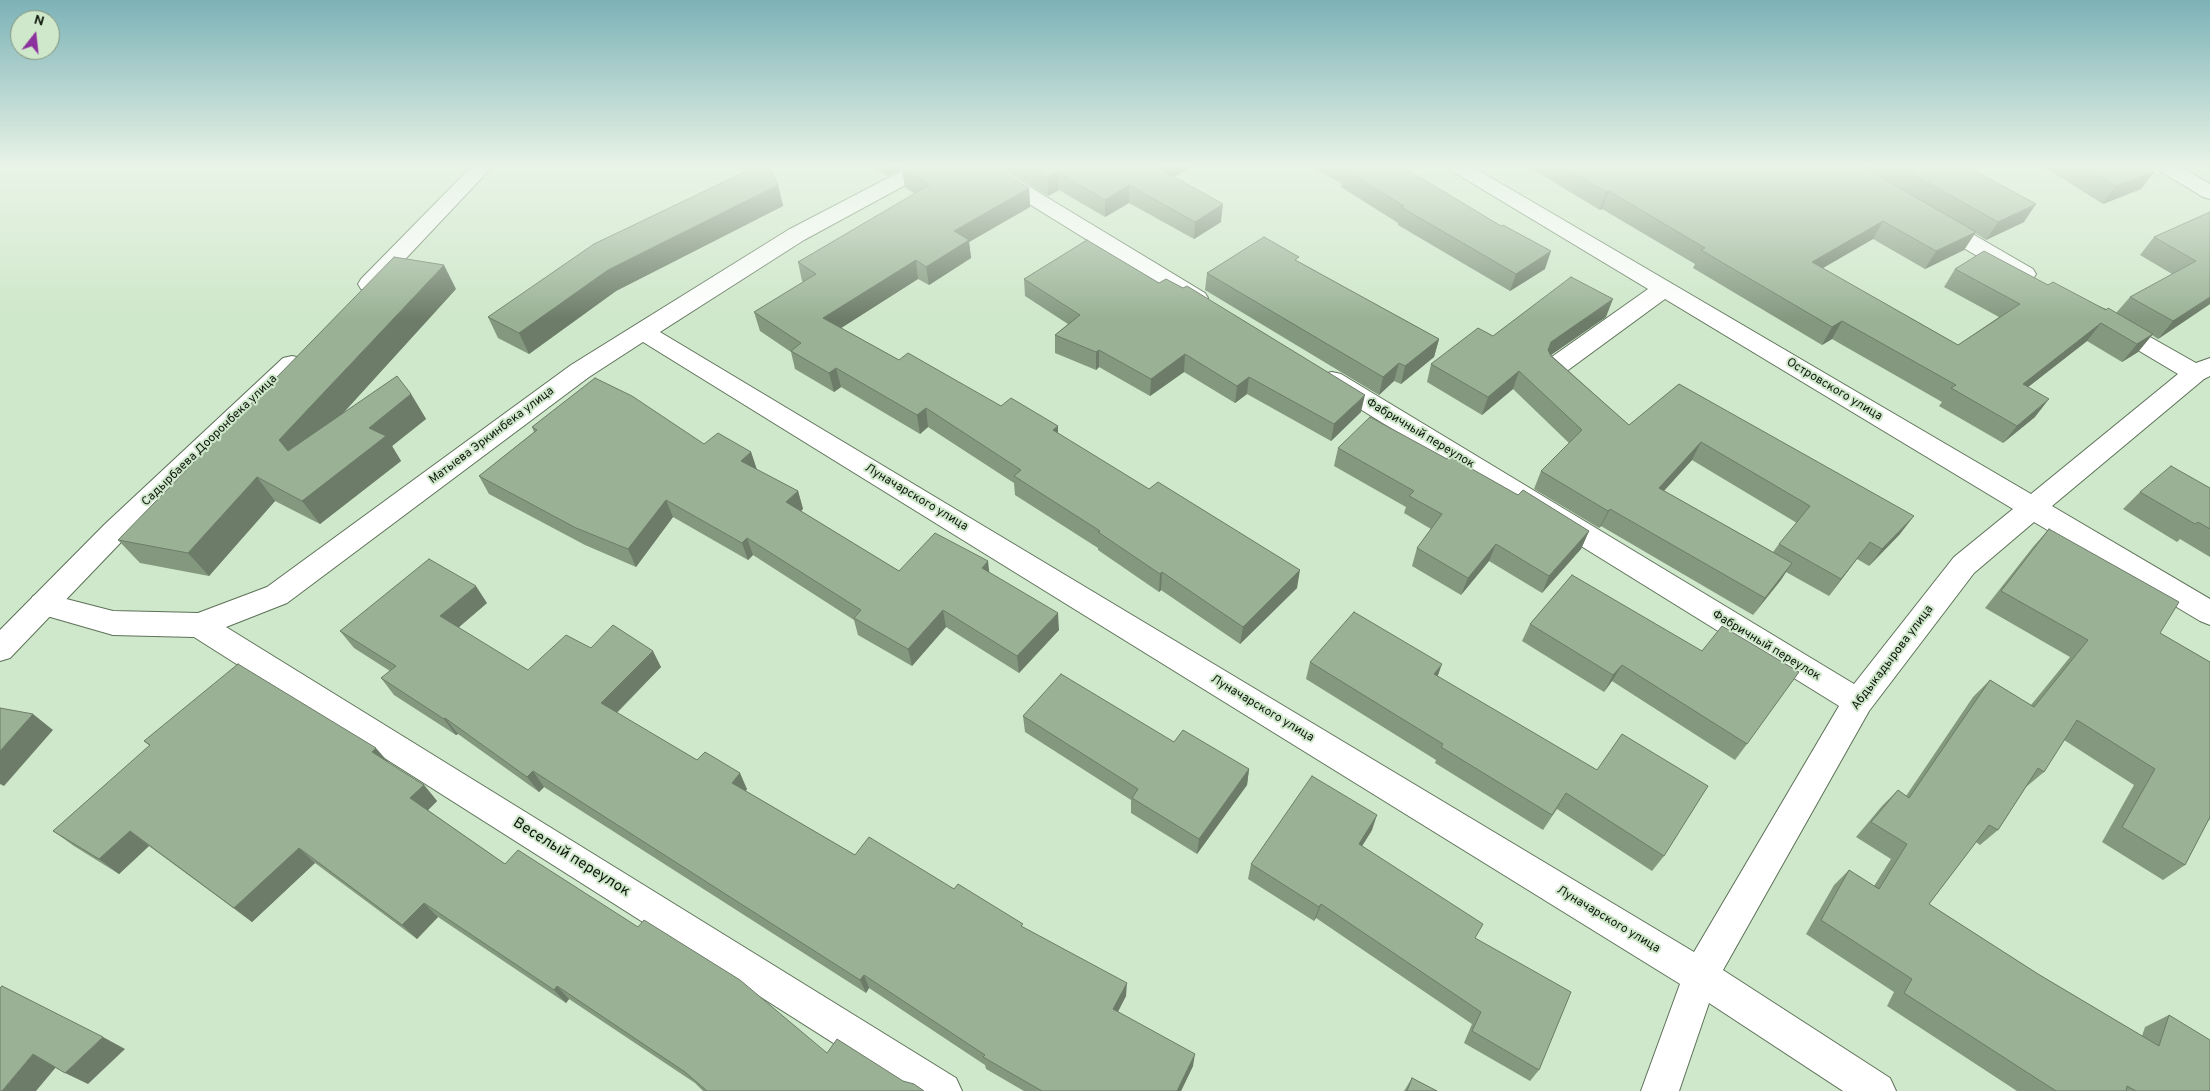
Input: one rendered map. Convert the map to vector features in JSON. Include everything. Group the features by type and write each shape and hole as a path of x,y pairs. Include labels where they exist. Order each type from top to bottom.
{"street":[{"path":"351,303 433,218"},
{"name":"Матыева Эркинбека улица","path":"43,604 113,622 199,625 278,595 580,371 796,235 828,218"},
{"path":"1067,218 1221,312"},
{"name":"Островского улица","path":"1545,218 2210,612"},
{"path":"1928,218 2040,282"},
{"path":"1555,367 1664,289"},
{"path":"2091,313 2202,369"},
{"name":"Луначарского улица","path":"643,332 1700,976 1877,1091"},
{"name":"Садырбаева Дооронбека улица","path":"0,649 115,531 310,346"},
{"name":"Абдыкадырова улица","path":"1660,1091 1700,976 1858,702 1964,565 2202,369"},
{"name":"Фабричный переулок","path":"1314,370 1858,702"},
{"name":"Веселый переулок","path":"199,625 943,1091"}],"building":[{"path":"649,218 712,218 608,270 519,333 488,317 594,244"},
{"path":"873,218 977,218 954,231 969,240 926,267 916,260 823,318 899,360 908,353 1001,406 1011,398 1058,426 1053,430 1149,489 1158,482 1300,570 1243,627 1014,476 1021,470 926,408 917,415 836,368 829,373 791,351 801,343 754,312 816,274 798,262"},
{"path":"1188,218 1201,218 1195,222"},
{"path":"1420,218 1488,218 1551,251 1516,274"},
{"path":"1654,218 1952,218 1976,232 1936,251 1883,221 1812,262 1958,345 2020,304 1955,269 1984,251 2048,285 2053,282 2106,310 2108,308 2153,334 2137,344 2101,323 2023,384 2049,399 2017,426 1951,388 1956,385 1842,321 1832,327 1701,250 1705,248"},
{"path":"1991,218 2007,218 1998,222"},
{"path":"2197,218 2210,218 2210,297 2173,321 2130,297 2196,261 2154,237"},
{"path":"1264,237 1299,257 1295,260 1439,339 1405,366 1399,363 1383,377 1207,273"},
{"path":"1087,240 1159,283 1166,279 1183,288 1187,286 1365,395 1334,424 1249,377 1237,386 1185,354 1151,379 1099,350 1096,352 1055,335 1080,315 1024,279"},
{"path":"394,257 444,265 279,440 288,451 397,376 411,394 369,428 386,436 302,501 257,477 188,553 118,540"},
{"path":"1571,277 1613,299 1551,342 1548,350 1551,356 1629,425 1679,384 1914,516 1882,549 1870,542 1841,579 1779,544 1810,506 1701,442 1659,488 1792,563 1765,598 1610,509 1608,511 1541,471 1582,430 1519,371 1488,397 1431,364 1478,328 1493,336"},
{"path":"595,378 632,396 704,444 718,433 751,452 741,461 798,491 786,502 899,571 935,533 988,561 982,568 1058,613 1017,656 943,610 908,649 854,618 861,610 747,538 742,543 666,500 628,549 576,528 479,476 537,430 532,427"},
{"path":"1370,417 1447,459 1449,456 1518,495 1523,490 1589,531 1549,576 1496,544 1468,578 1417,548 1442,514 1409,496 1414,491 1338,448"},
{"path":"2171,466 2210,488 2210,529 2198,522 2195,524 2140,492"},
{"path":"2049,529 2179,602 2160,633 2210,662 2210,817 2185,865 2122,827 2155,769 2077,720 2044,772 2038,768 1998,830 1989,825 1929,904 2038,974 2159,1046 2169,1015 2210,1040 2210,1091 2136,1091 2127,1086 2126,1091 2056,1091 1904,993 1912,979 1821,920 1849,870 1879,889 1907,844 1871,822 1898,790 1909,798 1990,680 2034,707 2088,640 2001,591"},
{"path":"429,559 476,586 440,616 528,670 566,635 591,648 613,625 653,651 601,703 697,760 705,752 740,773 732,783 855,855 869,837 954,889 958,884 1023,924 1021,926 1127,983 1113,1009 1195,1054 1177,1091 1042,1091 983,1057 985,1055 864,975 860,980 533,771 527,777 445,718 381,678 396,666 340,631"},
{"path":"1572,575 1702,651 1722,626 1799,672 1747,744 1622,665 1613,675 1530,624"},
{"path":"1354,612 1442,664 1434,674 1597,770 1622,734 1708,786 1664,856 1566,793 1552,815 1441,747 1443,744 1310,662"},
{"path":"238,664 376,748 372,752 424,785 410,798 505,864 518,850 638,927 644,920 740,980 827,1053 837,1039 903,1081 914,1084 924,1091 707,1091 685,1072 557,986 554,990 424,903 402,925 299,848 234,908 130,831 99,859 53,831 150,745 144,741"},
{"path":"1061,674 1174,742 1183,730 1249,769 1199,839 1132,798 1138,789 1023,716"},
{"path":"0,708 33,714 0,751"},
{"path":"1312,776 1377,815 1359,844 1483,924 1475,938 1571,992 1539,1070 1472,1031 1481,1012 1321,904 1319,907 1251,864"},
{"path":"2,986 103,1037 65,1073 33,1054 0,1091 0,988"},
{"path":"1412,1078 1437,1091 1407,1091"}]}
